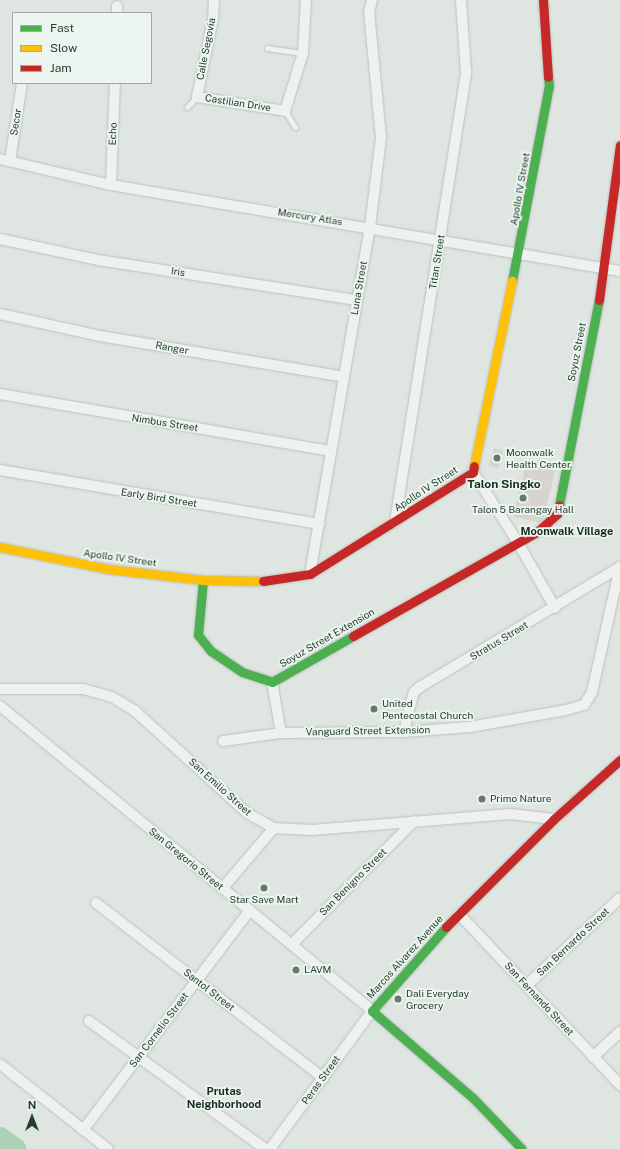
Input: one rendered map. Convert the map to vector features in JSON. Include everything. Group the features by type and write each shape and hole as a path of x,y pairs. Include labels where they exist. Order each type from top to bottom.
{"street":[{"name":"Calle Segovia","path":"197,97 213,19 214,0"},
{"name":"Castilian Drive","path":"197,97 285,111 303,54 306,0"},
{"name":"Luna Street","path":"310,574 370,227 380,138 369,12 372,0"},
{"name":"Titan Street","path":"395,522 441,239 466,72 461,0"},
{"name":"Apollo IV Street","path":"0,547 108,570 203,580 253,583 310,574 473,472 519,252 549,86 543,0"},
{"name":"Secor","path":"10,161 22,84"},
{"name":"Echo","path":"111,185 115,84"},
{"name":"Soyuz Street","path":"517,541 537,532 557,514 605,268 620,145"},
{"name":"Mercury Atlas","path":"0,159 111,185 519,252 620,271"},
{"name":"Iris","path":"0,239 98,260 357,300"},
{"name":"Ranger","path":"0,314 100,336 344,377"},
{"name":"Nimbus Street","path":"0,394 331,451"},
{"name":"Early Bird Street","path":"0,470 319,524"},
{"path":"473,472 517,541 555,608"},
{"name":"Soyuz Street Extension","path":"272,682 517,541"},
{"name":"Stratus Street","path":"404,732 414,692 420,687 555,608 620,567"},
{"name":"Vanguard Street Extension","path":"223,741 280,733 404,732 470,727 566,710 584,705 592,692 620,567"},
{"path":"203,580 198,635 211,650 242,672 272,682 280,733"},
{"name":"San Emilio Street","path":"0,689 84,689 112,696 135,711 247,813 274,828 312,830 510,814 554,820"},
{"name":"San Gregorio Street","path":"0,706 372,1011"},
{"name":"Marcos Alvarez Avenue","path":"522,1149 510,1145 474,1099 372,1011 429,944 554,820 620,760"},
{"name":"San Benigno Street","path":"292,944 414,821"},
{"path":"222,889 274,828"},
{"name":"San Bernardo Street","path":"527,985 620,898"},
{"name":"Santol Street","path":"96,903 323,1078"},
{"name":"San Cornelio Street","path":"83,1130 250,910"},
{"name":"San Fernando Street","path":"459,914 620,1085"},
{"name":"Peras Street","path":"270,1149 372,1011"},
{"path":"89,1021 265,1149"},
{"path":"593,1057 620,1032"},
{"path":"0,1064 108,1149"}],"lane":[{"path":"267,48 303,54"},
{"path":"187,106 197,97"},
{"path":"285,111 296,127"}],"shaded area":[{"name":"Moonwalk Health Center","path":"494,448 504,451 498,468 489,465"},
{"path":"527,460 556,467 542,524 513,516"}],"waterway":[{"path":"0,1138 15,1149"}],"traffic: fast":[{"path":"512,281 549,86 548,77"},
{"path":"559,505 599,300"},
{"path":"203,580 198,635 211,651 242,672 272,682 353,636"},
{"path":"446,927 372,1011 474,1099 522,1149"}],"traffic: slow":[{"path":"474,466 512,281"},
{"path":"0,547 108,569 203,580 263,581"}],"traffic: jam":[{"path":"543,0 548,77"},
{"path":"599,300 620,145"},
{"path":"263,581 310,574 473,472 474,466"},
{"path":"353,636 537,532 557,514 559,505"},
{"path":"446,927 554,819 620,760"}],"place":[{"name":"Moonwalk Health Center","path":"497,458"},
{"name":"Talon 5 Barangay Hall","path":"523,498"},
{"name":"United Pentecostal Church","path":"374,709"},
{"name":"Primo Nature","path":"482,799"},
{"name":"Star Save Mart","path":"264,888"},
{"name":"LAVM","path":"296,970"},
{"name":"Dali Everyday Grocery","path":"398,999"}],"district":[{"name":"Talon Singko","path":"504,485"},
{"name":"Moonwalk Village","path":"567,531"},
{"name":"Prutas Neighborhood","path":"224,1098"}]}
